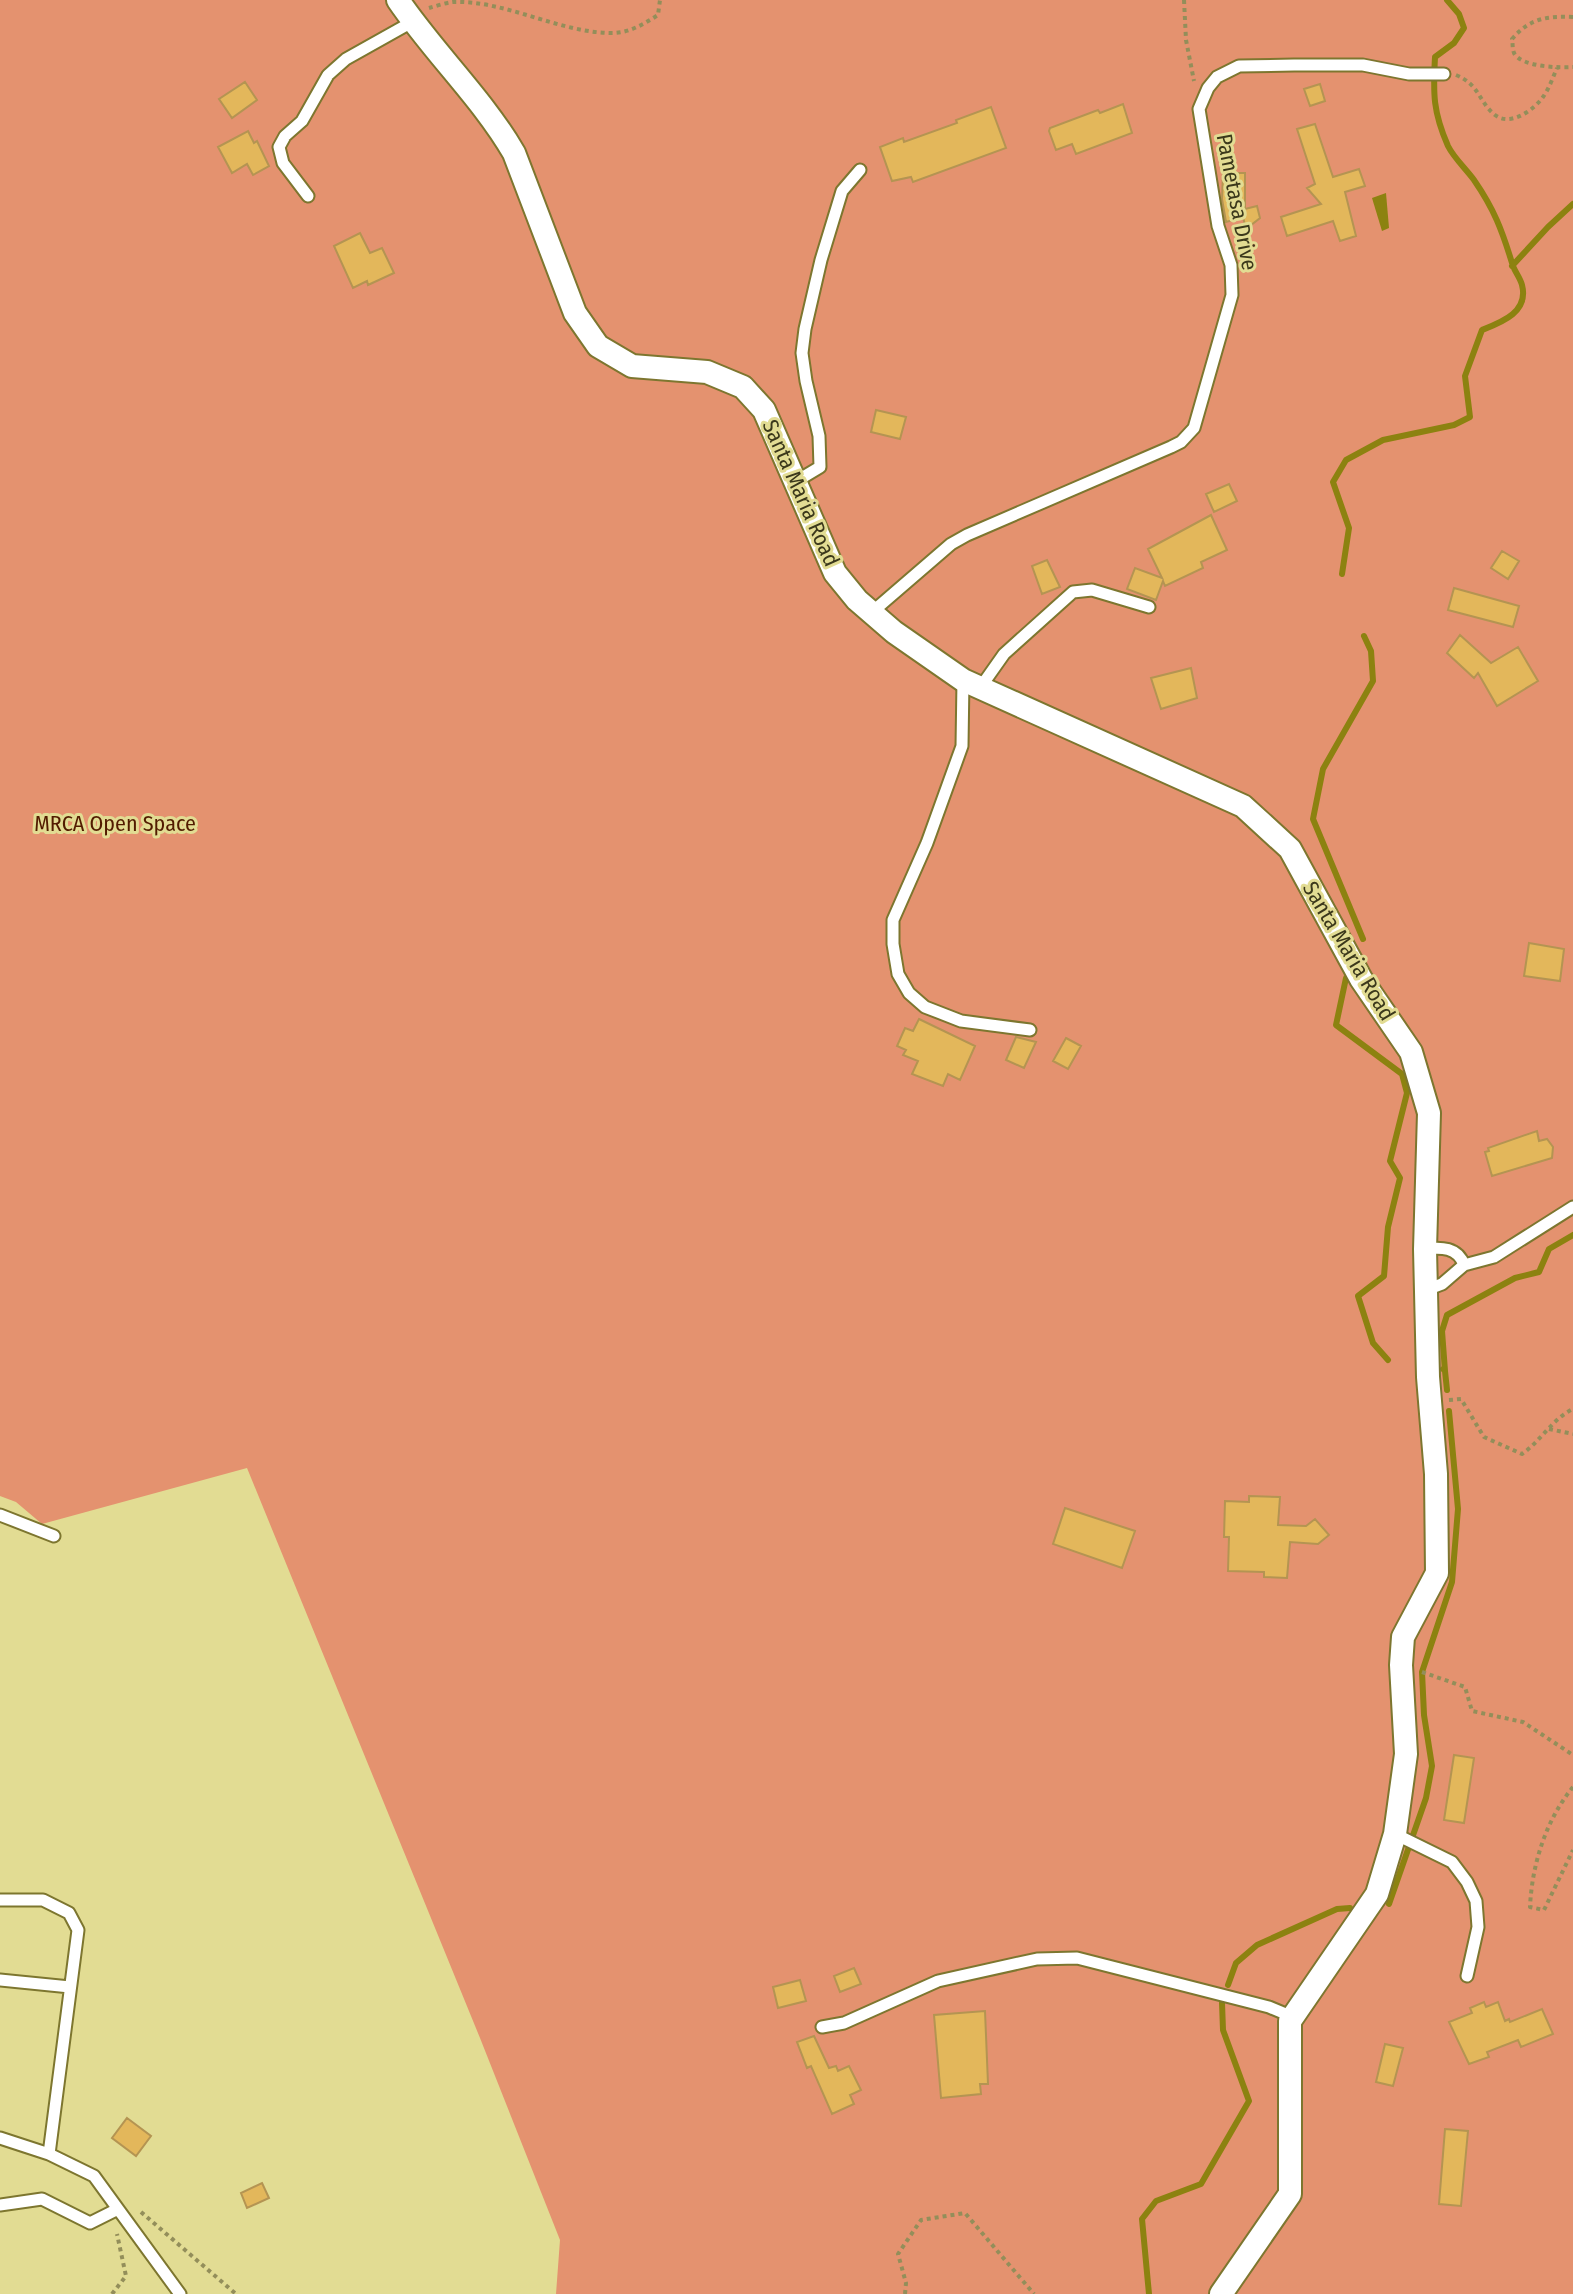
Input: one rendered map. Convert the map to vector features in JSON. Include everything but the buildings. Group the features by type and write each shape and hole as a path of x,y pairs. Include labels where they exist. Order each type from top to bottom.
{"street":[{"name":"Santa Maria Road","path":"406,12 502,133 514,153 575,313 598,346 632,366 707,372 743,387 764,410 835,573 871,613 971,684 1243,806 1290,849 1361,979 1411,1052 1429,1113 1425,1249 1430,1402 1436,1474 1437,1573 1403,1637 1401,1665 1406,1754 1398,1835 1377,1894 1290,2021 1290,2194 1221,2294"}],"lane":[{"path":"308,196 283,163 279,147 285,136 302,121 328,75 406,12"},
{"name":"Pametasa Drive","path":"871,613 959,540 1171,447 1181,442 1194,428 1232,295 1233,280 1218,226 1199,109 1208,88 1217,77 1239,66 1363,65 1409,74 1444,74"},
{"path":"795,482 820,467 819,436 802,353 805,329 821,260 842,191 860,170"},
{"path":"1030,1030 961,1021 925,1007 909,993 898,974 893,920 927,843 962,746 971,684 1073,592 1092,590 1149,607"},
{"path":"1426,1290 1442,1284 1464,1265 1494,1257 1573,1207"},
{"path":"1425,1249 1443,1247 1458,1254 1464,1265"},
{"path":"0,1515 54,1536"},
{"path":"1398,1835 1452,1862 1467,1882 1476,1901 1478,1927 1467,1976"},
{"path":"0,1900 43,1900 69,1913 78,1930 49,2154"},
{"path":"822,2027 844,2023 938,1981 1037,1959 1077,1958 1269,2007 1293,2017"},
{"path":"0,1980 70,1987"},
{"path":"0,2138 49,2154 94,2176 180,2294"},
{"path":"0,2205 42,2199 90,2223 118,2209"}],"path":[{"path":"406,12 453,2 499,8 569,26 613,33 639,27 658,15 660,0"},
{"path":"1184,0 1186,40 1199,109"},
{"path":"1573,17 1543,17 1522,27 1512,39 1514,53 1522,61 1557,68 1573,67"},
{"path":"1444,74 1458,75 1469,81 1497,117 1508,120 1520,116 1543,98 1557,68"},
{"path":"1430,1402 1461,1399 1484,1437 1522,1454 1563,1414 1573,1409"},
{"path":"1549,1429 1573,1434"},
{"path":"1401,1665 1465,1687 1472,1711 1523,1722 1573,1755"},
{"path":"1573,1787 1557,1807 1546,1835 1531,1882 1530,1907 1544,1910 1573,1850"},
{"path":"112,2294 126,2276 117,2236 118,2209 130,2203 236,2294"},
{"path":"905,2294 906,2283 898,2254 921,2220 965,2213 1034,2294"}],"green space":[{"name":"MRCA Open Space","path":"0,0 1573,0 1573,2294 556,2294 560,2240 247,1468 42,1524 16,1502 0,1496"}],"shaded area":[{"path":"1386,193 1389,228 1382,231 1372,198"}],"waterway":[{"path":"1342,574 1349,528 1333,482 1346,460 1383,440 1454,425 1470,417 1465,376 1482,330 1512,315 1522,302 1521,282 1492,210 1451,150 1439,123 1434,92 1435,57 1454,43 1464,28 1459,14 1447,0"},
{"path":"1512,266 1573,204"},
{"path":"1363,939 1313,819 1323,769 1373,681 1371,651 1364,636"},
{"path":"1346,978 1336,1025 1402,1074 1407,1093 1390,1161 1400,1178 1388,1227 1384,1276 1358,1296 1373,1343 1388,1360"},
{"path":"1445,1371 1442,1331 1447,1315 1515,1278 1539,1272 1549,1249 1573,1235"},
{"path":"1443,1369 1447,1390"},
{"path":"1389,1904 1426,1798 1432,1766 1424,1715 1422,1672 1452,1582 1458,1509 1449,1411"},
{"path":"1228,1985 1236,1963 1257,1945 1337,1909 1350,1908"},
{"path":"1149,2294 1142,2219 1156,2201 1201,2184 1249,2101 1223,2030 1222,2003"}]}
